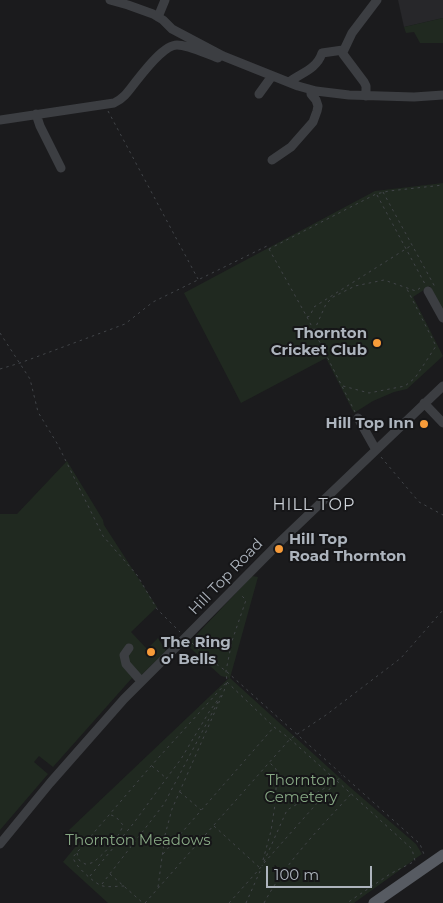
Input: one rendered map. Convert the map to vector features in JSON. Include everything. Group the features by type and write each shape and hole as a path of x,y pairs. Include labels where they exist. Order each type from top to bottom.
{"main road":[{"path":"374,903 443,855"}],"street":[{"path":"110,0 153,14 172,29 223,56 298,86 349,96 443,95"},
{"path":"158,17 165,0"},
{"path":"366,96 364,82 343,54 343,50 352,33 377,0"},
{"path":"0,120 119,101 160,53 175,45 184,46 218,58 223,56"},
{"path":"288,82 312,69 320,60 322,54 343,50"},
{"path":"259,94 272,76"},
{"path":"272,160 290,147 313,122 318,106 311,94 314,90"},
{"path":"36,114 61,168"},
{"path":"424,288 443,318"},
{"name":"Hill Top Road","path":"0,844 50,783 141,681 282,540 443,386"},
{"path":"424,403 443,423"},
{"path":"358,418 376,450"},
{"path":"129,648 124,655 126,664 141,681"}],"path":[{"path":"104,104 199,280"},
{"path":"269,249 376,194 443,185"},
{"path":"383,192 438,292"},
{"path":"314,331 326,304 333,297 355,286 384,280 416,291 424,288 376,194"},
{"path":"307,317 310,316 314,307 412,245"},
{"path":"0,369 125,324 153,302 267,246 307,317 358,418"},
{"path":"342,386 369,393 405,386 415,378 436,346 407,288"},
{"path":"0,334 30,379 38,412 62,453 103,536 137,575 157,609 205,656 226,670 420,844 428,865"},
{"path":"376,450 419,502 443,514"},
{"path":"158,889 165,835 172,809 227,682 226,670 232,642 246,600 235,588"},
{"path":"110,874 144,903 290,739 326,715 401,658 443,610"},
{"path":"227,682 412,850 415,861 390,874 347,903"},
{"path":"124,886 102,886 89,877 74,862 73,857 151,766 227,682"},
{"path":"89,877 133,824 181,759 224,691"},
{"path":"102,886 164,804 224,691"},
{"path":"162,855 274,726"},
{"path":"261,867 271,831 276,798 276,769 270,763"},
{"path":"151,766 166,779"},
{"path":"229,903 342,775"},
{"path":"246,903 286,810 337,781"},
{"path":"179,792 201,810"},
{"path":"264,903 292,860 351,794"},
{"path":"77,852 79,860 85,864 97,860 106,850 119,834 123,825 116,817 106,818"},
{"path":"214,826 261,867"}],"shaded area":[{"path":"398,0 443,0 443,18 404,27"}],"green space":[{"path":"443,18 443,43 420,43 414,32 406,33 404,27"},
{"path":"443,183 443,311 430,286 413,297 443,356 407,389 373,401 354,413 326,358 241,403 184,293 375,191"},
{"path":"67,461 103,520 104,525 157,607 131,632 147,649 158,638 166,651 135,681 132,678 53,767 39,756 34,762 48,774 0,830 0,514 17,514"},
{"path":"252,576 258,577 230,678 351,788 416,844 422,854 354,903 108,903 63,862 81,840 69,830 229,678 221,676 187,645"}],"place":[{"name":"Thornton Cricket Club","path":"377,343"},
{"name":"Hill Top Inn","path":"424,424"},
{"name":"Hill Top Road Thornton","path":"279,549"},
{"name":"The Ring o' Bells","path":"151,652"}],"district":[{"name":"HILL TOP","path":"314,505"}],"park label":[{"name":"Thornton Cemetery","path":"301,790"},
{"name":"Thornton Meadows","path":"138,841"}]}
